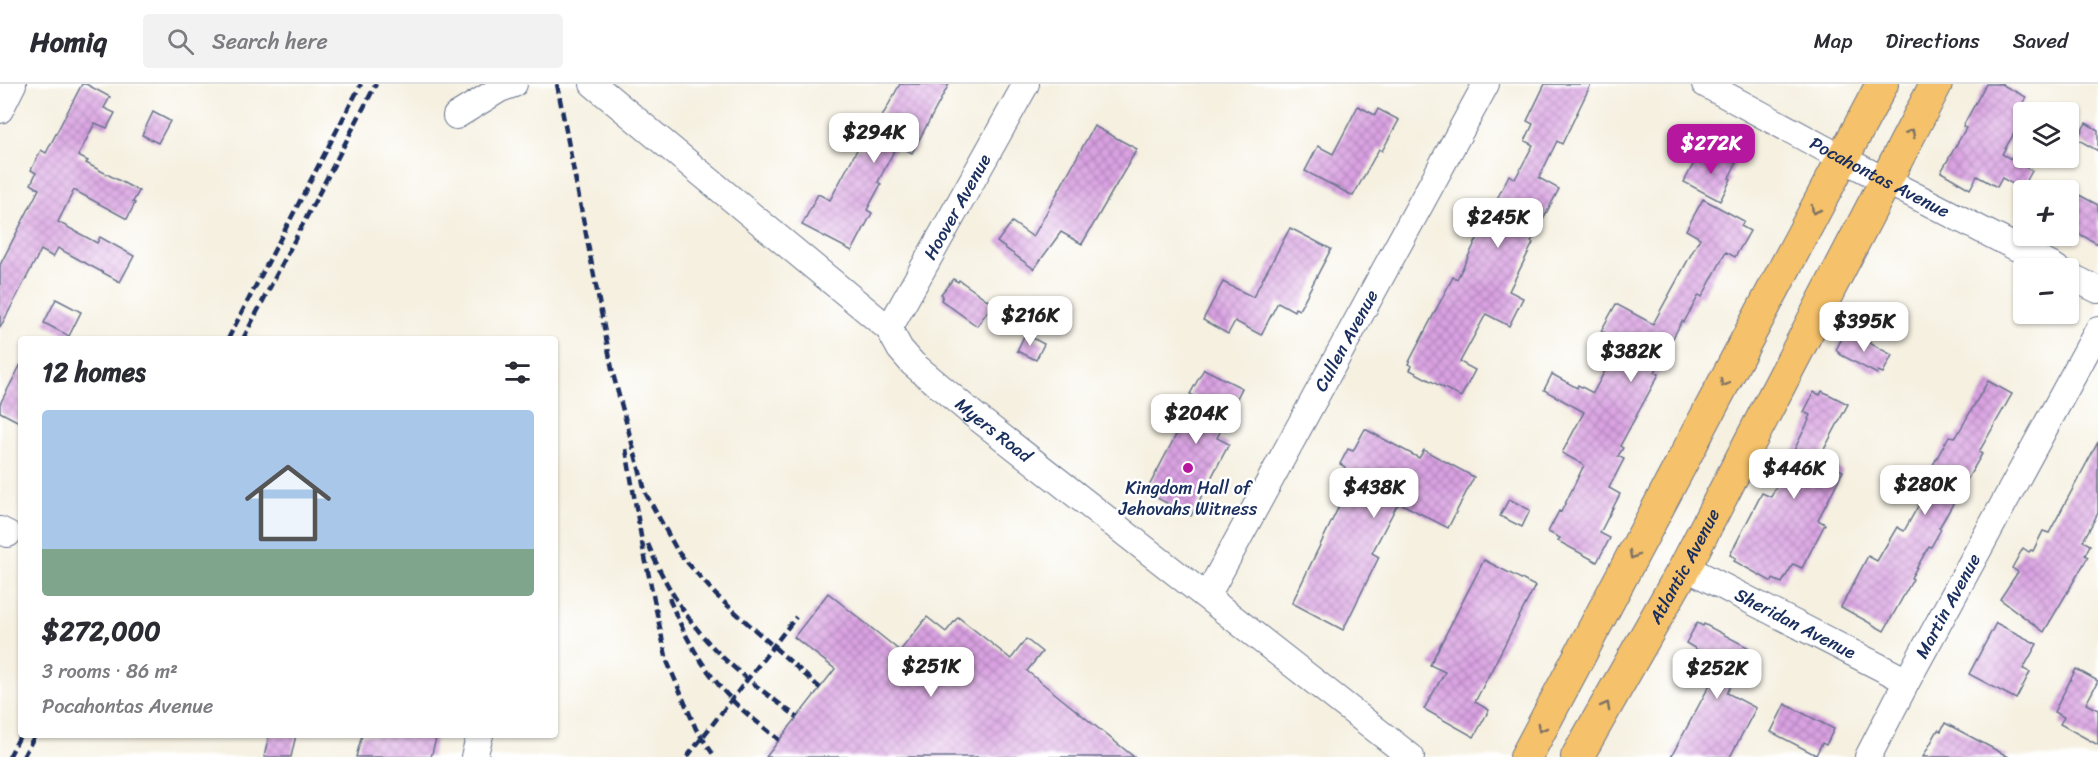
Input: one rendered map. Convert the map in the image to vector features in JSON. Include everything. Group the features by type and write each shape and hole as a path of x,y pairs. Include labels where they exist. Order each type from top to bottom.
{"main road":[{"path":"1526,757 1882,84"},
{"name":"Atlantic Avenue","path":"1577,757 1685,567 1936,84"}],"street":[{"path":"0,110 13,84"},
{"path":"456,116 500,89 513,84"},
{"name":"Myers Road","path":"593,84 889,329 900,349 913,364 948,393 1411,757"},
{"name":"Hoover Avenue","path":"889,329 1026,84"},
{"name":"Cullen Avenue","path":"1207,596 1486,84"},
{"name":"Pocahontas Avenue","path":"1705,84 1842,159 2036,258"},
{"path":"2079,280 2098,290"},
{"name":"Martin Avenue","path":"1868,757 2098,330"},
{"name":"Sheridan Avenue","path":"1685,567 1907,681"},
{"path":"474,757 479,738"}],"building":[{"path":"82,84 110,97 104,108 115,113 107,128 95,123 78,156 88,161 86,163 139,191 127,219 74,190 58,222 97,243 100,237 134,256 120,282 58,248 53,257 41,250 0,328 0,265 39,189 31,184 36,173 31,170 41,150 46,153"},
{"path":"900,84 949,84 912,153 897,145 878,182 881,184 867,210 872,213 852,251 802,225 818,194 830,200 858,148 864,149"},
{"path":"1545,84 1591,84 1562,144 1557,141 1539,178 1559,189 1531,242 1533,243 1509,291 1523,298 1509,326 1486,314 1460,362 1475,370 1461,397 1410,370 1412,366 1408,364 1453,277 1457,279 1509,175 1515,179 1533,145 1525,141 1533,124 1527,121"},
{"path":"1986,84 2001,84 2026,97 2024,102 2013,102 2013,135 2002,154 2013,160 2013,168 2027,168 2032,171 2027,180 2013,180 2013,184 2002,178 1997,187 1977,176 1970,189 1941,172 1966,128 1963,126"},
{"path":"1358,106 1375,115 1378,109 1399,120 1382,151 1379,149 1353,196 1305,171 1318,146 1333,154"},
{"path":"153,112 170,121 158,143 142,135"},
{"path":"2086,123 2098,130 2098,151 2079,140"},
{"path":"1094,126 1137,149 1082,244 1061,232 1034,269 997,242 1012,222 1033,237"},
{"path":"1708,148 1736,163 1720,201 1684,182 1695,161 1700,164"},
{"path":"2079,195 2098,205 2098,244 2079,234"},
{"path":"1703,199 1744,221 1741,226 1750,231 1735,257 1726,252 1702,297 1699,295 1684,322 1682,321 1655,372 1659,374 1620,446 1623,448 1618,456 1624,459 1609,488 1620,494 1600,533 1610,538 1597,562 1558,541 1560,538 1548,532 1559,511 1561,512 1584,465 1562,453 1584,412 1544,390 1552,374 1577,388 1578,385 1593,393 1613,356 1605,352 1613,337 1601,331 1616,304 1653,324 1700,238 1686,230"},
{"path":"1290,228 1331,249 1299,310 1295,308 1294,311 1278,302 1261,335 1235,321 1228,334 1203,320 1223,282 1253,297"},
{"path":"953,279 958,282 959,280 993,304 977,326 941,300 943,296 941,294"},
{"path":"56,299 81,312 69,336 44,323"},
{"path":"1845,332 1892,355 1883,373 1878,371 1877,374 1836,350"},
{"path":"1025,334 1044,344 1036,360 1017,351"},
{"name":"Kingdom Hall of Jehovahs Witness","path":"1204,369 1242,388 1217,438 1229,444 1191,516 1146,492 1196,397 1190,394"},
{"path":"18,370 18,421 0,412 0,404"},
{"path":"1988,381 2012,394 1979,452 1982,454 1939,528 1941,529 1931,547 1929,546 1911,578 1913,579 1884,631 1841,607 1868,556 1877,561 1897,527 1904,531 1934,478 1928,474 1949,436 1956,437"},
{"path":"1822,391 1848,404 1819,459 1843,471 1818,520 1825,524 1802,568 1793,564 1782,583 1773,579 1772,582 1734,561 1736,558 1730,555 1762,493 1771,497 1809,420 1810,415 1804,412 1814,392 1820,395"},
{"path":"1365,429 1419,458 1424,450 1474,477 1448,528 1400,503 1396,507 1372,553 1379,557 1343,630 1292,603 1341,502 1336,499 1348,476 1342,473 1345,467 1340,464 1348,449 1353,451"},
{"path":"2098,442 2098,513 2083,541 2090,545 2085,555 2088,557 2044,632 2000,599 2018,572 2012,568 2023,548 2029,552 2033,551 2043,531 2049,533"},
{"path":"1509,499 1530,510 1522,527 1500,516"},
{"path":"1484,560 1535,586 1475,702 1489,710 1474,737 1424,709 1445,672 1430,665"},
{"path":"828,593 900,651 927,617 946,632 958,617 1011,659 1026,639 1042,652 1027,671 1134,757 766,757 835,669 794,637"},
{"path":"1697,623 1703,626 1704,624 1751,649 1727,693 1756,708 1730,757 1671,757 1721,664 1686,643"},
{"path":"1996,623 2037,644 2023,669 2030,672 2016,699 1969,674"},
{"path":"2076,669 2098,681 2086,704 2098,710 2098,745 2060,724 2064,717 2054,712"},
{"path":"1785,704 1834,729 1826,745 1822,743 1816,755 1771,732"},
{"path":"1945,723 2009,757 1923,757 1938,730 1941,731"},
{"path":"268,738 295,738 291,757 264,757"},
{"path":"361,738 436,738 431,757 356,757"}],"railway":[{"path":"230,336 361,84"},
{"path":"245,336 376,84"},
{"path":"557,84 613,374 646,494 678,552 716,595 820,688"},
{"path":"626,449 643,548 667,661 696,729 715,757"},
{"path":"648,544 674,596 708,642 740,672 797,717"},
{"path":"669,598 688,639 713,678 738,706 779,740"},
{"path":"687,757 796,617"},
{"path":"9,757 19,738"},
{"path":"23,757 33,738"}],"place":[{"name":"Kingdom Hall of Jehovahs Witness","path":"1188,468"}]}
